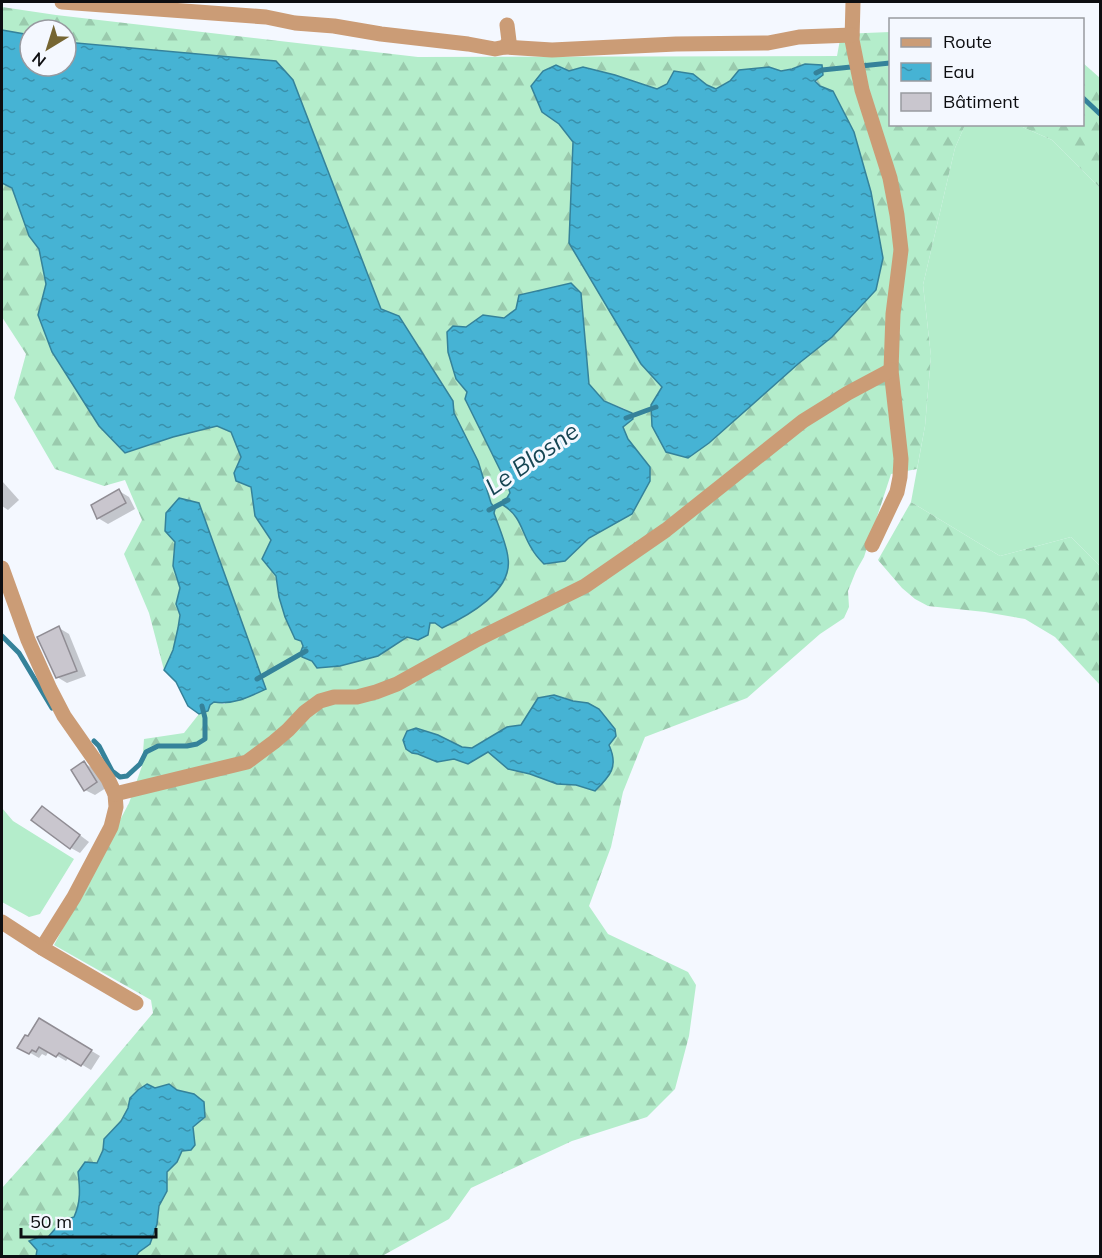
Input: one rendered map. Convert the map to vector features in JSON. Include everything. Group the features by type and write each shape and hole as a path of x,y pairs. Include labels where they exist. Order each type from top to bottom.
{"street":[{"path":"62,2 266,17 295,23 334,26 495,49 505,47 552,50 676,44 768,43 799,37 852,37"},
{"path":"854,2 852,37 862,90 890,178 901,250 893,314 891,370 901,459 900,477 897,492 872,545"},
{"path":"505,47 509,41 507,25"},
{"path":"115,794 247,762 274,742 304,712 320,701 334,697 357,697 397,684 478,639 585,586 666,530 803,421 891,370"},
{"path":"2,568 28,640 50,689 64,716 108,779 115,794 116,807 111,827 74,897 42,948"},
{"path":"2,922 42,948 136,1002"}],"green space":[{"path":"2,7 418,57 837,56 841,34 889,32 889,126 965,126 955,148 923,285 931,356 925,426 917,469 891,474 864,557 848,591 849,607 844,618 820,634 747,698 645,737 623,792 611,847 589,906 608,934 688,972 696,985 689,1036 675,1089 647,1117 572,1141 471,1188 449,1219 382,1256 136,1256 157,1224 159,1206 167,1191 167,1172 177,1162 182,1151 191,1150 193,1127 204,1109 204,1102 194,1094 177,1090 169,1084 130,1098 121,1121 104,1139 103,1150 97,1163 78,1172 79,1195 74,1217 62,1221 48,1237 29,1241 37,1250 36,1256 2,1256 2,1188 153,1013 151,1000 54,945 129,803 142,766 144,739 184,733 199,714 208,711 214,702 225,704 175,542 173,566 180,589 176,604 180,615 173,650 164,670 149,613 124,554 142,520 125,480 104,486 55,469 14,398 26,354 2,317 2,183 12,188 29,236 39,249 46,284 38,315 52,352 99,426 126,453 173,437 217,426 231,432 241,457 234,473 251,487 255,516 271,540 262,559 276,576 279,597 301,641 303,647 301,651 378,656 429,623 435,623 498,525 495,509 478,461 454,413 453,401 381,309 293,80 276,61 78,43 78,18 18,18 18,33 2,30","holes":["805,64 820,86 833,91 854,132 871,192 883,258 832,337 709,443 688,458 651,405 662,387 641,364 569,243 573,142 559,124 569,71 583,67 657,89 667,84 674,71 693,74 716,89 730,81 769,67 781,71","570,283 581,293 589,384 604,401 625,409 633,419 623,427 628,439 650,467 650,481 632,514 589,538 565,561 532,549 521,524 513,512 503,505 510,493 508,486 465,399 467,392 456,379 453,326 466,327 483,315 504,318 558,287","554,695 588,703 615,729 616,735 609,745 595,791 576,785 557,784 508,769 488,752 468,764 454,759 412,753 438,735 462,747 472,748 507,727 521,725 538,698"]},
{"path":"1084,64 1100,78 1100,188 1052,140 1020,126 1084,126"},
{"path":"965,126 1020,126 1052,140 1100,188 1100,566 1071,537 1000,556 911,502 925,426 931,356 923,285 955,148"},
{"path":"911,502 1000,556 1071,537 1100,566 1100,685 1055,637 1025,619 928,606 902,588 878,560"},
{"path":"2,808 13,821 74,859 40,914 29,917 2,902"}],"water":[{"path":"2,30 18,33 18,78 78,78 78,43 276,61 293,80 381,309 399,316 453,401 454,413 478,461 495,509 494,513 508,558 508,570 496,591 487,601 464,617 442,628 435,623 430,623 428,635 418,640 407,637 378,656 340,666 317,668 312,661 302,657 303,646 301,641 295,639 285,617 276,576 262,559 271,540 255,516 251,487 236,481 234,473 241,457 231,432 217,426 173,437 125,453 99,426 52,352 38,315 46,284 39,249 29,236 12,188 2,183"},
{"path":"805,64 822,65 823,75 815,81 820,86 833,91 854,132 871,192 883,258 876,290 832,337 709,443 688,458 666,452 652,426 651,405 662,387 641,364 569,243 573,142 559,124 542,112 531,86 543,71 556,65 569,71 583,67 657,89 667,84 674,71 693,74 716,89 730,81 739,70 769,67 781,71"},
{"path":"571,283 581,293 589,384 604,401 632,413 633,419 623,427 628,439 650,467 650,481 632,514 589,538 565,561 544,564 528,543 518,520 503,505 503,500 510,493 508,486 465,399 467,392 456,379 448,352 447,332 453,326 466,327 483,315 504,318 516,309 519,295"},
{"path":"179,498 199,503 266,689 234,701 214,702 208,711 199,714 188,706 176,682 164,670 173,650 180,615 176,604 180,588 173,566 175,542 165,531 166,513"},
{"path":"554,695 588,703 599,709 615,729 616,736 609,745 613,765 609,776 595,791 576,785 557,784 508,769 488,752 468,764 454,759 437,762 412,753 406,749 403,740 407,731 416,728 438,735 462,747 472,748 507,727 521,725 538,698"},
{"path":"147,1084 155,1088 169,1084 177,1090 194,1094 204,1102 205,1117 193,1127 195,1145 191,1150 182,1151 177,1162 167,1172 167,1191 159,1206 157,1224 150,1244 136,1256 36,1256 37,1250 29,1241 39,1237 48,1237 62,1221 74,1217 79,1195 78,1172 85,1162 97,1163 103,1150 104,1139 121,1121 130,1098"}],"building":[{"path":"119,489 126,503 97,519 91,505"},
{"path":"59,626 77,671 56,678 37,637"},
{"path":"84,761 97,782 84,791 71,770"},
{"path":"42,806 80,835 70,849 31,820"},
{"path":"39,1018 92,1050 81,1066 59,1053 56,1057 39,1047 36,1052 32,1050 29,1054 17,1048"}],"waterway":[{"name":"Le Blosne","path":"816,73 822,70 889,63"},
{"name":"Le Blosne","path":"1084,99 1100,114"},
{"name":"Le Blosne","path":"626,418 656,407"},
{"name":"Le Blosne","path":"489,510 508,500"},
{"name":"Le Blosne","path":"2,636 19,653 52,708"},
{"name":"Le Blosne","path":"257,679 306,651"},
{"name":"Le Blosne","path":"94,741 112,771 120,777 127,776 140,764 146,752 158,746 187,746 205,739 205,718 202,706"}]}
